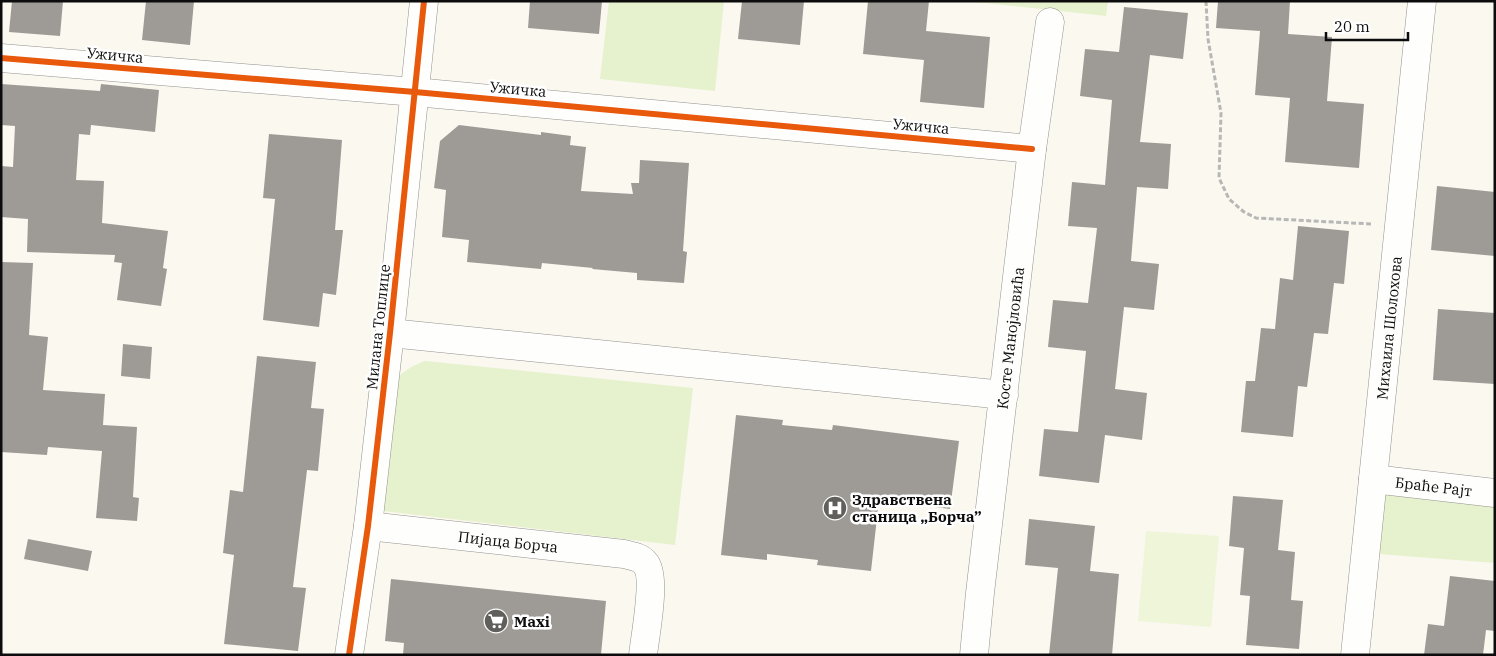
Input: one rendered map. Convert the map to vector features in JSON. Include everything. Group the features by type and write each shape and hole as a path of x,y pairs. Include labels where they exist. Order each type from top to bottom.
{"street":[{"name":"Милана Топлице","path":"349,655 368,526 424,1"},
{"name":"Михаила Шолохова","path":"1355,655 1422,1"},
{"name":"Косте Манојловића","path":"974,655 1032,149 1050,22"},
{"name":"Ужичка","path":"1,58 415,92 1032,149"},
{"path":"390,333 1004,395"},
{"name":"Браће Рајт","path":"1373,478 1495,493"},
{"name":"Пијаца Борча","path":"368,526 624,554 639,558 647,564 650,577 643,655"}],"path":[{"path":"1206,1 1208,39 1221,113 1219,178 1230,200 1244,212 1256,218 1399,226"}],"green space":[{"path":"609,1 724,1 715,91 600,79"},
{"path":"966,1 1108,1 1106,16"},
{"path":"425,361 693,388 675,545 383,511 395,382 408,369"},
{"path":"1373,479 1495,493 1495,563 1366,553"},
{"path":"1146,531 1219,536 1211,627 1138,621"}],"building":[{"path":"12,1 63,1 60,36 9,32"},
{"path":"146,1 194,1 190,45 142,40"},
{"path":"530,1 602,1 599,34 528,28"},
{"path":"742,1 804,1 800,45 738,39"},
{"path":"868,1 929,1 926,31 990,37 984,108 920,102 924,60 863,54"},
{"path":"1218,1 1290,1 1288,34 1332,37 1327,101 1364,104 1359,168 1285,162 1290,98 1255,95 1260,31 1216,28"},
{"path":"1124,7 1188,13 1183,59 1150,55 1140,142 1171,144 1168,189 1137,187 1131,261 1159,264 1154,310 1124,307 1115,389 1147,393 1142,440 1105,435 1099,483 1039,476 1044,429 1078,432 1086,351 1048,347 1053,300 1088,303 1097,228 1068,226 1072,182 1105,185 1112,100 1080,96 1085,49 1119,52"},
{"path":"1,84 100,91 101,84 159,90 155,132 91,125 90,135 79,134 76,180 104,181 102,223 168,231 163,268 167,269 161,306 117,300 122,263 114,262 115,255 27,252 28,219 1,217 1,166 13,167 15,126 1,125"},
{"path":"459,125 541,135 541,132 571,136 570,145 586,147 581,191 633,194 631,183 639,183 640,160 689,163 683,251 687,252 684,283 637,280 637,273 542,263 541,269 467,262 469,240 442,237 446,190 434,188 440,141"},
{"path":"269,134 342,140 335,230 343,230 336,295 323,293 319,327 263,320 275,199 263,198"},
{"path":"1437,186 1495,192 1495,256 1431,250"},
{"path":"1298,226 1349,231 1344,284 1334,283 1328,334 1314,333 1307,387 1298,386 1293,437 1241,432 1246,381 1255,381 1261,328 1275,329 1280,278 1293,280"},
{"path":"1,262 33,263 29,335 48,337 43,390 105,394 103,425 137,427 133,497 139,498 137,521 96,518 102,451 48,447 47,455 1,452"},
{"path":"1438,309 1495,313 1495,384 1433,380"},
{"path":"123,344 152,347 150,379 121,376"},
{"path":"257,356 316,362 311,408 324,409 318,471 307,470 293,587 306,588 298,651 224,644 234,555 223,553 230,490 243,492"},
{"path":"736,415 783,420 782,425 832,430 833,425 959,441 950,509 879,500 871,571 817,565 818,560 767,554 767,560 721,555"},
{"path":"1233,496 1283,500 1278,550 1295,552 1291,600 1303,601 1299,649 1246,645 1250,596 1240,595 1244,548 1229,546"},
{"path":"1029,519 1095,526 1090,571 1119,574 1112,655 1049,655 1058,568 1025,565"},
{"path":"28,539 92,551 88,571 24,559"},
{"path":"1450,576 1495,581 1495,631 1486,630 1483,655 1424,655 1428,624 1444,626"},
{"name":"Maxi","path":"391,579 606,601 601,655 403,655 404,643 385,641"}],"cycle path":[{"path":"349,655 368,526 424,1"},
{"path":"1,58 415,92 1032,149"}],"place":[{"name":"Здравствена станица „Борча”","path":"835,508"},
{"name":"Maxi","path":"496,621"}]}
